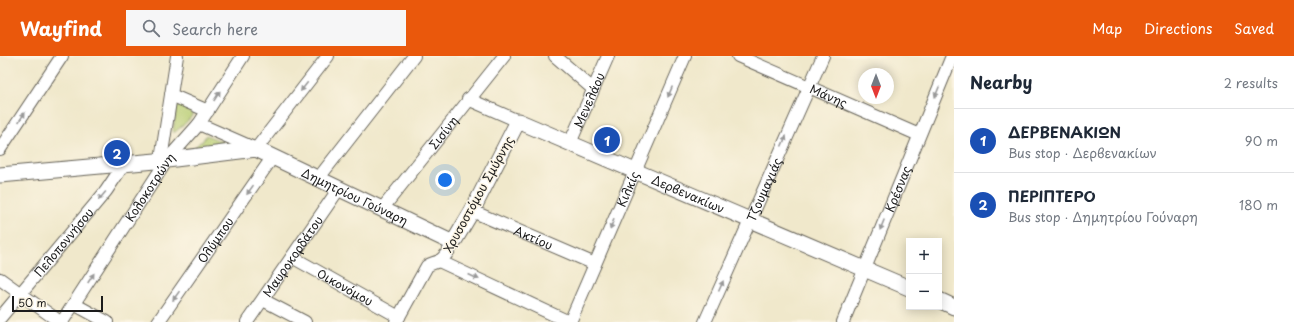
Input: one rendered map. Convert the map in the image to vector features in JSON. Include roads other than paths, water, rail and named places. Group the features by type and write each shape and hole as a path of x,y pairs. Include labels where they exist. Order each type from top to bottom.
{"street":[{"path":"0,149 62,56"},
{"path":"167,160 162,153 178,56"},
{"name":"Κολοκοτρώνη","path":"61,322 167,160 199,124 243,56"},
{"path":"0,175 167,160 256,150 328,56"},
{"path":"317,180 414,56"},
{"name":"Σισίνη","path":"382,209 468,99 504,56"},
{"path":"555,56 593,89"},
{"name":"Μενελάου","path":"570,144 608,56"},
{"name":"Κιλκίς","path":"570,322 685,56"},
{"name":"Μάνης","path":"738,56 919,135"},
{"name":"Τζουμαγιάς","path":"705,322 808,86 823,56"},
{"name":"Κρέσνας","path":"843,322 952,56"},
{"path":"171,95 208,111"},
{"name":"Δερβενακίων","path":"468,99 906,287"},
{"name":"Χρυσοστόμου Σμύρνης","path":"398,320 427,266 432,262 439,261 447,254 472,211 518,121"},
{"name":"Δημητρίου Γούναρη","path":"199,124 453,243"},
{"name":"Ολύμπου","path":"158,322 272,158"},
{"name":"Πελοποννήσου","path":"0,318 106,191 124,164"},
{"name":"Μαυροκορδάτου","path":"247,322 338,190"},
{"name":"Ακτίου","path":"472,211 595,264"},
{"name":"Οικονόμου","path":"292,257 398,320"},
{"path":"439,261 570,322"},
{"path":"0,279 61,322"},
{"path":"263,300 305,322"},
{"path":"942,301 954,307"},
{"path":"74,304 107,322"}],"place":[{"name":"ΔΕΡΒΕΝΑΚΙΩΝ","path":"607,140"},
{"name":"ΠΕΡΙΠΤΕΡΟ","path":"117,153"}]}
